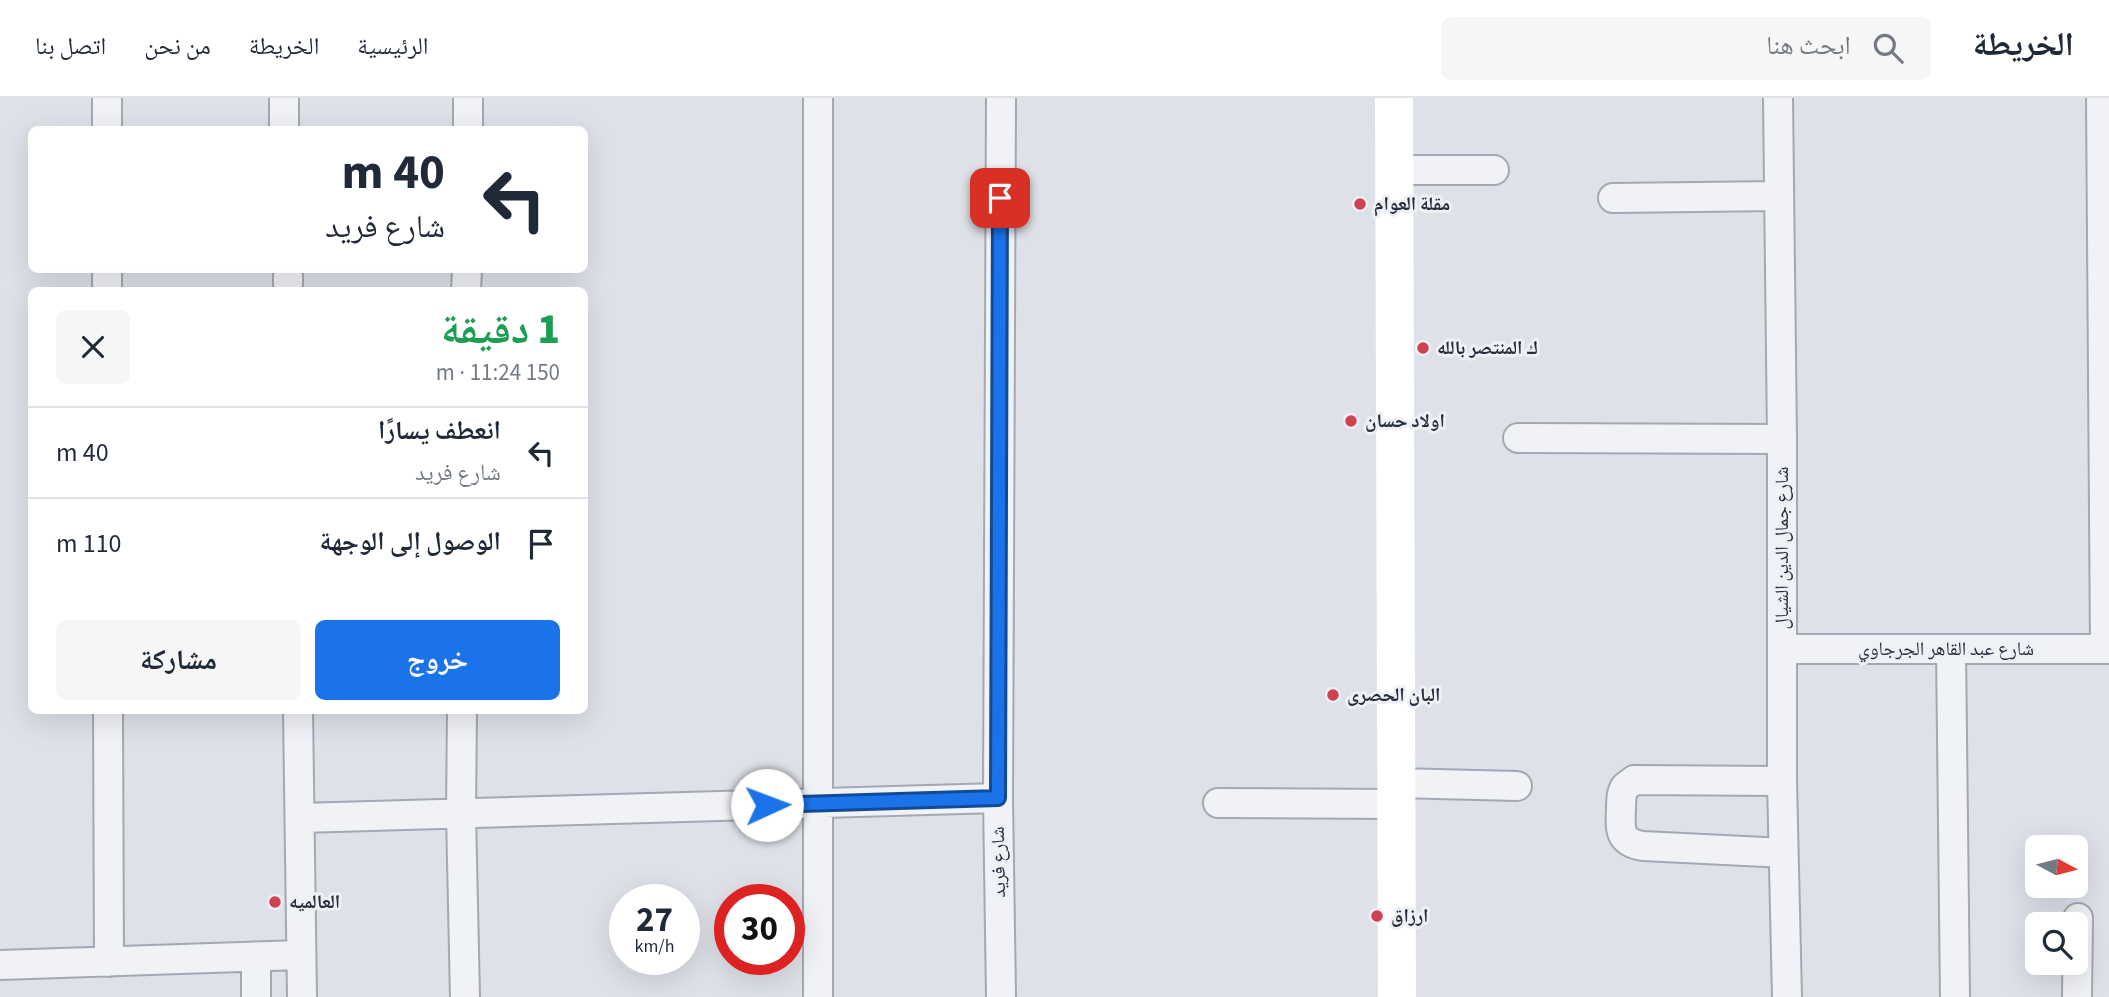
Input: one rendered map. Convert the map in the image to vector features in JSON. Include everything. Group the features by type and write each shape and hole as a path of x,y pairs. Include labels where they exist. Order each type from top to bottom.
{"main road":[{"path":"1394,98 1397,997"}],"street":[{"path":"107,98 107,126"},
{"path":"284,98 284,126"},
{"path":"468,98 468,126"},
{"path":"818,98 818,997"},
{"name":"شارع فريد","path":"1000,997 998,798 1001,98"},
{"name":"شارع جمال الدين الشيال","path":"1778,98 1782,781 1787,997"},
{"path":"2101,98 2107,649"},
{"path":"1394,170 1494,170"},
{"path":"1613,198 1779,196"},
{"path":"1518,438 1782,439"},
{"name":"شارع عبد القاهر الجرجاوي","path":"1782,649 2107,649"},
{"path":"1951,649 1955,997"},
{"path":"108,714 109,961"},
{"path":"298,714 302,997"},
{"path":"462,714 465,997"},
{"path":"1782,781 1634,780 1625,788 1621,798 1620,828 1624,838 1633,845 1783,853"},
{"path":"1219,803 1517,786"},
{"path":"300,818 998,798"},
{"path":"0,965 301,955"},
{"path":"256,957 256,997"},
{"path":"2077,975 2077,997"}],"place":[{"name":"مقلة العوام","path":"1360,204"},
{"name":"ك المنتصر بالله","path":"1423,348"},
{"name":"اولاد حسان","path":"1351,421"},
{"name":"البان الحصرى","path":"1333,695"},
{"name":"العالميه","path":"275,902"},
{"name":"ارزاق","path":"1377,916"}],"route":[{"path":"767,805 998,798 1000,198"}]}
